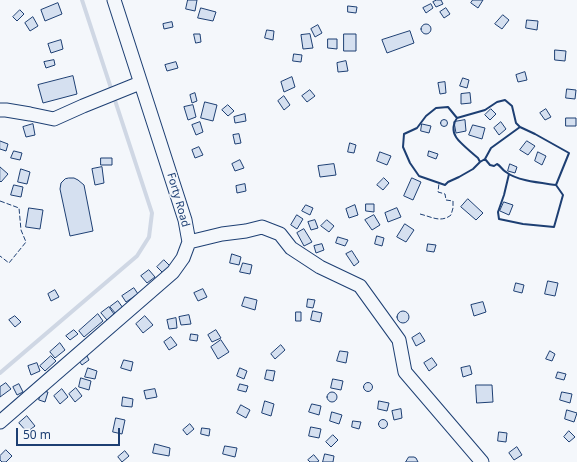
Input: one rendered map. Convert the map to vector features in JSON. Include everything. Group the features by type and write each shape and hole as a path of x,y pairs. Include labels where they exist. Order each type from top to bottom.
{"street":[{"name":"Forty Road","path":"0,422 173,272 183,258 189,242 185,220 114,0"},
{"path":"0,110 54,119 140,83"},
{"path":"189,242 262,227 280,234 291,248 320,266 360,286 399,340 405,372 482,462"}],"building":[{"path":"188,0 197,0 195,11 186,9"},
{"path":"441,0 443,4 436,7 433,2"},
{"path":"473,0 483,0 478,8 471,3"},
{"path":"58,3 62,14 45,21 41,10"},
{"path":"431,4 433,8 426,13 423,8"},
{"path":"348,6 357,7 356,13 348,12"},
{"path":"201,8 216,12 213,21 198,18"},
{"path":"446,8 450,14 444,18 440,12"},
{"path":"20,10 24,14 17,21 13,17"},
{"path":"503,15 509,20 502,29 495,24"},
{"path":"33,17 38,26 30,31 25,23"},
{"path":"527,20 538,21 537,30 526,28"},
{"path":"172,22 173,27 164,29 163,24"},
{"path":"424,24 428,24 430,25 430,33 424,34 421,31 421,27"},
{"path":"318,25 322,33 315,37 311,29"},
{"path":"267,30 274,31 273,40 265,38"},
{"path":"410,31 414,43 387,53 382,40"},
{"path":"194,34 200,34 201,42 196,43"},
{"path":"310,34 313,48 303,49 301,35"},
{"path":"344,34 356,34 356,51 344,51"},
{"path":"328,39 337,39 337,49 328,48"},
{"path":"61,40 63,49 51,53 48,44"},
{"path":"555,50 566,51 565,61 555,60"},
{"path":"294,54 302,55 301,62 293,61"},
{"path":"54,60 55,65 46,68 44,62"},
{"path":"346,61 348,71 338,72 337,63"},
{"path":"176,62 178,68 167,71 165,65"},
{"path":"525,72 527,80 518,82 516,75"},
{"path":"73,76 77,94 43,103 38,85"},
{"path":"292,77 295,87 284,92 281,82"},
{"path":"463,78 469,80 467,88 460,86"},
{"path":"445,82 446,93 440,94 438,83"},
{"path":"567,89 576,90 575,99 566,98"},
{"path":"310,90 315,96 307,102 302,96"},
{"path":"195,93 197,101 192,103 190,95"},
{"path":"470,93 471,103 461,104 461,94"},
{"path":"284,96 290,105 284,110 278,101"},
{"path":"205,102 217,105 213,121 201,118"},
{"path":"193,105 196,117 188,120 184,107"},
{"path":"228,105 234,111 228,116 222,110"},
{"path":"491,109 496,114 490,120 485,115"},
{"path":"546,109 551,117 545,120 540,113"},
{"path":"245,114 246,121 235,123 234,117"},
{"path":"566,118 576,118 576,126 566,126"},
{"path":"444,119 447,120 447,126 444,127 441,126 440,123 441,120"},
{"path":"465,120 466,131 456,133 454,122"},
{"path":"200,122 203,132 196,135 192,125"},
{"path":"501,122 506,129 499,135 494,128"},
{"path":"33,124 35,135 26,137 23,127"},
{"path":"422,124 431,126 429,133 421,131"},
{"path":"473,125 485,128 482,139 469,135"},
{"path":"239,134 241,143 235,144 233,135"},
{"path":"0,141 8,144 6,151 0,149"},
{"path":"527,141 535,146 528,155 520,150"},
{"path":"350,143 356,145 354,153 348,152"},
{"path":"199,147 203,155 195,158 192,150"},
{"path":"14,151 22,153 20,160 11,158"},
{"path":"429,151 438,154 436,159 428,156"},
{"path":"380,152 391,156 387,165 377,161"},
{"path":"538,152 546,156 542,165 535,161"},
{"path":"101,158 112,158 112,165 101,165"},
{"path":"240,160 244,168 235,171 232,164"},
{"path":"334,164 336,175 320,177 318,166"},
{"path":"510,164 517,167 515,173 508,171"},
{"path":"0,167 8,174 1,182 0,181"},
{"path":"102,167 104,183 95,185 92,169"},
{"path":"21,169 30,172 27,184 18,182"},
{"path":"74,178 84,185 93,231 70,236 60,189 61,183 65,179"},
{"path":"384,178 389,183 383,190 377,185"},
{"path":"412,178 421,182 413,200 404,196"},
{"path":"245,184 246,191 237,193 236,186"},
{"path":"14,185 23,187 21,197 11,195"},
{"path":"468,199 483,213 476,220 461,207"},
{"path":"504,202 513,205 509,215 500,211"},
{"path":"366,204 374,204 374,212 366,211"},
{"path":"306,205 313,208 310,215 302,211"},
{"path":"355,205 358,215 349,218 346,209"},
{"path":"29,208 43,210 40,229 26,227"},
{"path":"397,208 401,217 388,222 385,213"},
{"path":"297,215 303,219 297,229 291,225"},
{"path":"374,215 380,225 372,230 365,220"},
{"path":"315,220 318,228 311,230 308,222"},
{"path":"327,220 334,226 329,232 321,226"},
{"path":"405,224 414,230 406,242 397,237"},
{"path":"304,229 312,242 304,246 297,233"},
{"path":"377,236 384,238 382,246 375,244"},
{"path":"338,237 348,240 345,246 336,243"},
{"path":"322,244 324,250 316,253 314,246"},
{"path":"428,244 436,245 434,252 427,251"},
{"path":"352,251 359,262 354,266 346,254"},
{"path":"232,254 241,257 239,265 230,263"},
{"path":"164,260 170,266 163,273 157,267"},
{"path":"243,263 252,265 250,274 240,272"},
{"path":"149,270 155,277 147,283 141,276"},
{"path":"548,281 558,283 555,296 545,294"},
{"path":"516,283 524,285 522,293 514,291"},
{"path":"134,288 138,294 126,302 122,296"},
{"path":"203,289 207,297 198,301 194,293"},
{"path":"55,290 59,297 51,301 48,294"},
{"path":"245,297 257,300 255,310 242,306"},
{"path":"308,299 315,300 313,308 307,307"},
{"path":"118,301 123,308 116,314 110,307"},
{"path":"483,302 486,312 474,316 471,305"},
{"path":"109,307 114,314 107,320 101,313"},
{"path":"313,311 322,313 320,322 311,320"},
{"path":"403,311 407,313 409,317 407,321 403,323 399,321 397,317 399,313"},
{"path":"296,312 301,312 301,321 296,321"},
{"path":"98,314 103,321 84,337 79,331"},
{"path":"189,315 191,324 181,325 179,317"},
{"path":"15,316 21,322 15,327 9,320"},
{"path":"145,316 153,325 143,333 136,324"},
{"path":"176,318 177,328 169,329 167,320"},
{"path":"74,330 78,334 70,340 66,336"},
{"path":"216,330 221,338 212,342 208,335"},
{"path":"420,333 425,341 416,346 412,338"},
{"path":"191,334 198,335 197,341 190,340"},
{"path":"171,337 177,345 169,350 164,342"},
{"path":"221,340 229,352 218,359 211,347"},
{"path":"60,343 65,350 55,358 50,352"},
{"path":"281,345 285,350 275,359 271,354"},
{"path":"340,351 348,352 346,363 337,361"},
{"path":"550,351 555,354 552,361 546,359"},
{"path":"51,356 56,361 45,371 40,366"},
{"path":"87,356 89,360 82,365 79,361"},
{"path":"432,358 437,365 429,371 424,363"},
{"path":"124,360 133,362 131,371 121,368"},
{"path":"37,363 40,371 31,375 28,366"},
{"path":"470,366 472,374 463,377 461,368"},
{"path":"88,368 97,371 95,379 85,377"},
{"path":"240,368 247,371 244,379 237,376"},
{"path":"267,370 275,371 273,381 265,379"},
{"path":"558,372 566,374 564,380 556,378"},
{"path":"81,378 91,381 89,390 79,387"},
{"path":"333,379 343,381 341,390 331,388"},
{"path":"6,383 11,389 0,397 0,387"},
{"path":"366,383 370,383 372,387 370,391 366,391 364,389 364,385"},
{"path":"19,384 23,392 17,395 13,387"},
{"path":"240,384 248,386 246,392 238,390"},
{"path":"476,385 492,385 493,402 477,403"},
{"path":"76,388 82,396 75,402 69,394"},
{"path":"62,389 68,397 60,404 54,396"},
{"path":"155,389 157,397 146,399 144,391"},
{"path":"42,391 48,392 45,402 39,400"},
{"path":"332,392 337,397 332,402 327,397"},
{"path":"562,392 572,394 570,403 560,400"},
{"path":"123,397 133,399 132,407 122,406"},
{"path":"265,401 274,404 271,416 262,413"},
{"path":"379,401 389,403 387,411 378,409"},
{"path":"312,404 321,406 319,415 309,412"},
{"path":"241,405 250,410 246,418 237,413"},
{"path":"401,409 402,418 394,420 392,411"},
{"path":"567,410 577,413 574,422 565,419"},
{"path":"332,412 342,415 339,424 330,421"},
{"path":"27,416 35,426 27,432 19,423"},
{"path":"116,418 125,420 122,434 113,432"},
{"path":"383,419 388,424 383,429 378,424"},
{"path":"353,421 361,422 359,429 352,427"},
{"path":"190,424 194,429 187,435 183,430"},
{"path":"311,427 321,429 319,438 309,436"},
{"path":"202,428 210,429 209,436 201,434"},
{"path":"569,431 575,437 569,442 564,437"},
{"path":"499,432 507,433 506,442 498,441"},
{"path":"333,435 338,440 331,447 326,442"},
{"path":"155,444 170,448 169,456 153,453"},
{"path":"225,446 237,448 235,457 223,454"},
{"path":"517,447 522,455 514,460 509,453"},
{"path":"6,450 12,456 6,462 2,462 0,460 0,456"},
{"path":"125,451 129,456 122,462 118,457"},
{"path":"325,454 334,456 333,462 323,462"},
{"path":"314,455 319,461 310,462 308,460"},
{"path":"409,457 416,458 418,462 406,462"}],"waterway":[{"path":"0,373 137,256 149,237 152,213 82,0"}],"fence":[{"path":"420,214 440,219 444,219 451,215 453,201 446,200 445,194 438,192 439,183"},
{"path":"0,201 19,208 21,230 26,242 9,263 0,256"}],"wall":[{"path":"509,174 498,212 499,219 523,224 554,227 563,195 556,185 569,153 520,127 516,123 512,106 505,100 497,102 485,110 457,118 448,107 436,108 426,116 417,128 404,134 403,147 410,163 419,176 445,185 473,169 485,159 491,148 520,127"},
{"path":"457,118 454,127 456,137 478,158 480,162"},
{"path":"485,159 490,165 494,166 497,164 516,178 556,185"}]}
